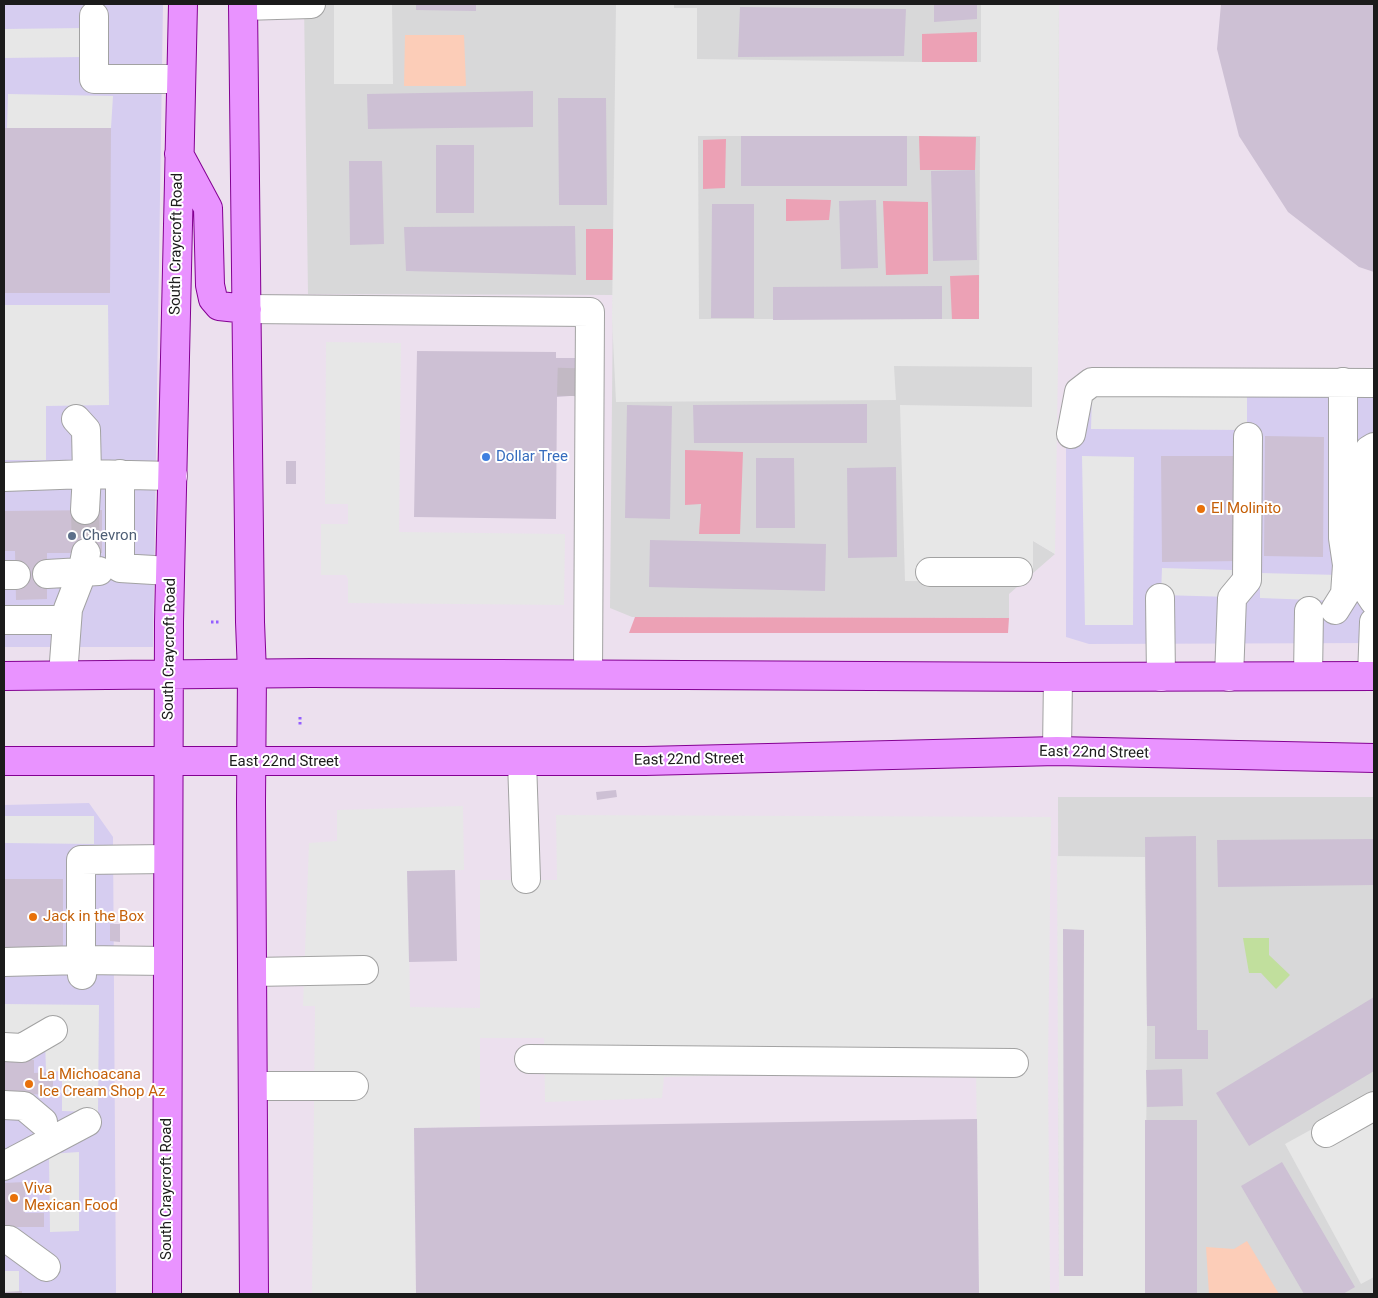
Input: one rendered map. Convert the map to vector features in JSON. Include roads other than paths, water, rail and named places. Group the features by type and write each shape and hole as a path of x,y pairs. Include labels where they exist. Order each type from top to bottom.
{"main road":[{"name":"South Craycroft Road","path":"167,1294 170,571 183,4"},
{"path":"243,5 252,672 254,1294"},
{"path":"179,153 208,208 210,285 213,299 220,306 247,309"},
{"path":"4,676 252,672 1058,677 1373,676"},
{"name":"East 22nd Street","path":"4,761 645,761 1057,751 1374,758"}],"lane":[{"path":"243,5 311,4"},
{"path":"94,16 94,79 181,79"},
{"path":"247,309 590,312 588,674"},
{"path":"567,312 572,320 572,358"},
{"path":"1071,434 1079,392 1092,382 1374,383"},
{"path":"1308,676 1322,610 1344,594 1346,565 1343,538 1343,382"},
{"path":"571,396 572,478 589,509"},
{"path":"76,420 86,430 85,510"},
{"path":"1229,677 1232,598 1247,580 1248,437"},
{"path":"1374,447 1369,450 1363,471 1364,586 1374,601"},
{"path":"4,477 86,474 173,476"},
{"path":"120,474 120,568"},
{"path":"63,675 68,609 84,563"},
{"path":"47,574 84,563 120,568 170,571"},
{"path":"930,572 1018,572"},
{"path":"1160,598 1161,677"},
{"path":"4,620 67,620"},
{"path":"1373,676 1374,622"},
{"path":"1057,751 1058,677"},
{"path":"522,761 526,879"},
{"path":"82,967 81,860 168,858"},
{"path":"4,962 82,967 168,961"},
{"path":"252,972 364,970"},
{"path":"4,1047 22,1048 53,1030"},
{"path":"530,1059 1014,1064"},
{"path":"253,1086 354,1086"},
{"path":"4,1105 24,1106 43,1122"},
{"path":"1326,1133 1374,1106"},
{"path":"4,1166 16,1154 86,1122"},
{"path":"4,1240 9,1240 46,1267"}],"tunnel":[{"path":"571,396 572,358"},
{"path":"85,510 86,553"}],"place":[{"name":"Dollar Tree","path":"486,457"},
{"name":"El Molinito","path":"1201,509"},
{"name":"Chevron","path":"72,536"},
{"name":"Jack in the Box","path":"33,917"},
{"name":"La Michoacana Ice Cream Shop Az","path":"29,1084"},
{"name":"Viva Mexican Food","path":"14,1198"}]}
